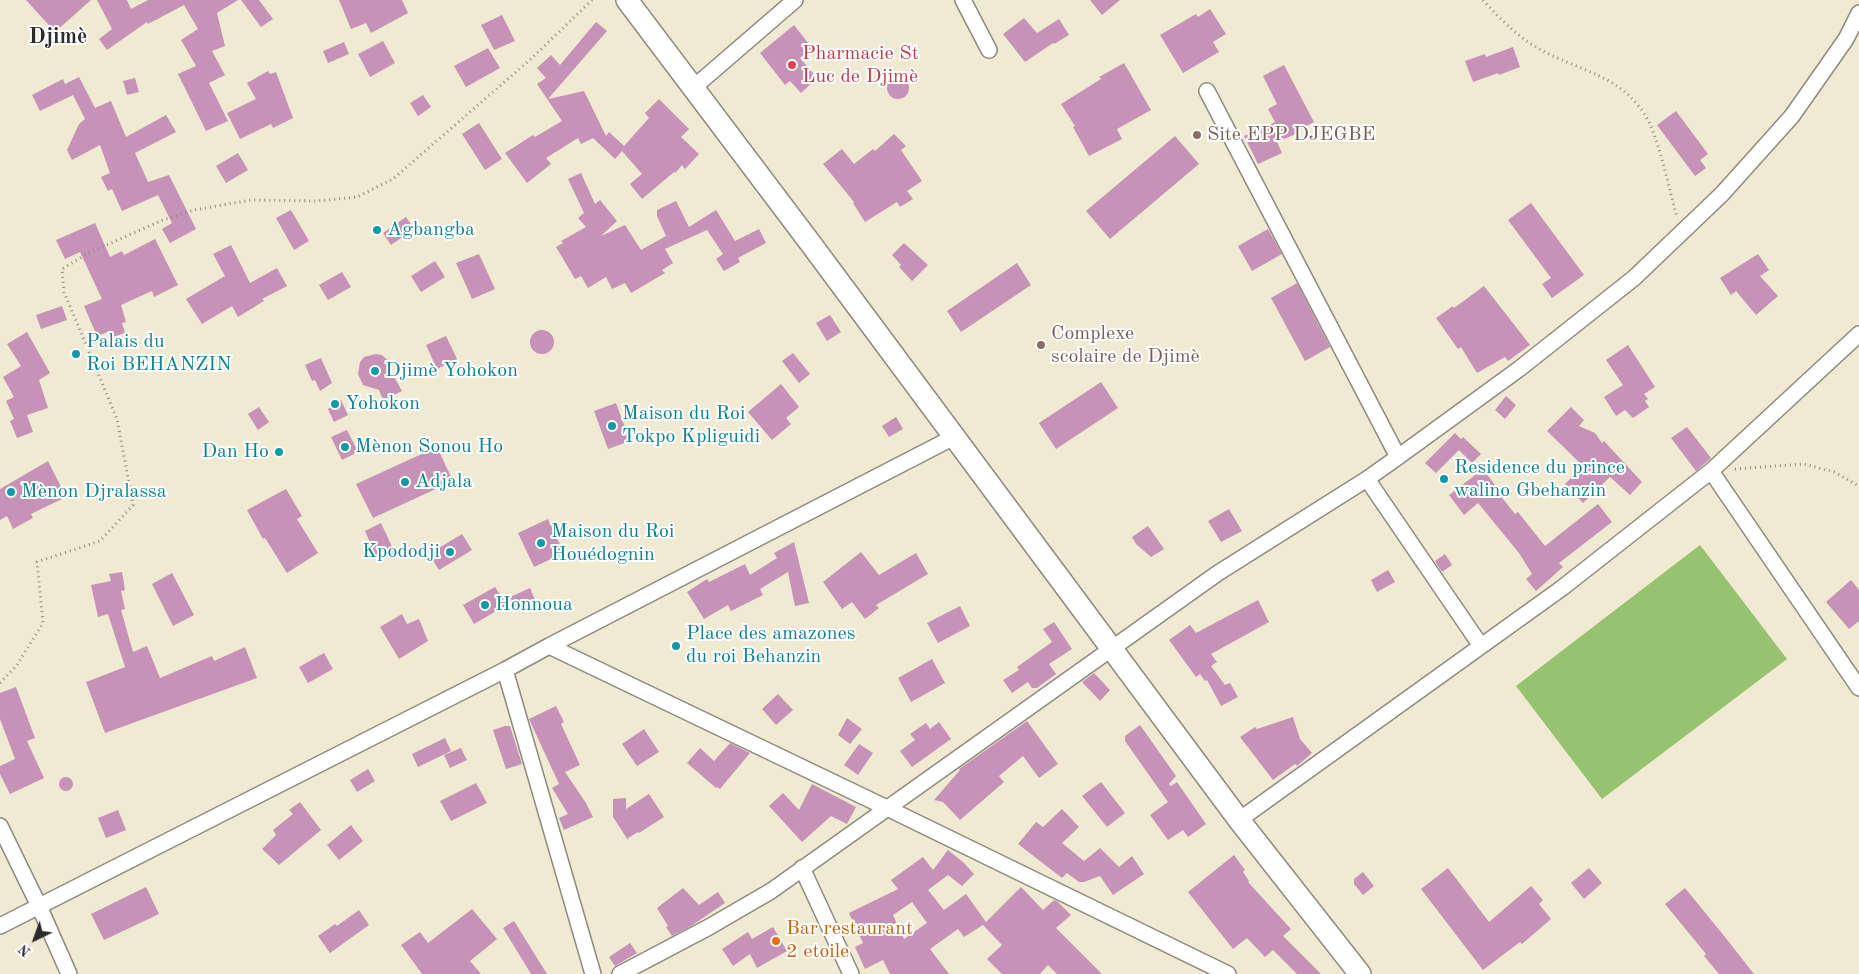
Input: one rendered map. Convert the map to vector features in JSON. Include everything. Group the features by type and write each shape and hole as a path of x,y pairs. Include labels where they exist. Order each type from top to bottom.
{"street":[{"path":"627,0 1240,820 1360,974"},
{"path":"693,88 795,0"},
{"path":"963,0 990,50"},
{"path":"620,974 709,928 770,891 1113,650 1218,573 1367,479 1519,369 1634,278 1722,194 1792,116 1846,39 1859,13"},
{"path":"1207,91 1398,457"},
{"path":"1240,820 1562,588 1711,471 1859,334"},
{"path":"0,926 505,670 954,437"},
{"path":"1711,471 1859,688"},
{"path":"1367,479 1481,646"},
{"path":"549,646 1228,974"},
{"path":"505,670 593,974"},
{"path":"0,826 69,974"},
{"path":"802,868 851,974"}],"path":[{"path":"0,683 18,665 43,623 37,562 100,541 133,505 117,419 64,292 62,269 84,255 163,220 194,210 251,200 317,201 357,196 393,179 532,58 592,0"},
{"path":"1483,0 1511,29 1539,49 1571,65 1597,74 1620,87 1636,104 1648,122 1657,145 1682,232"},
{"path":"1711,471 1804,464 1834,472 1859,486"}],"green space":[{"path":"1700,545 1787,659 1602,799 1516,686"}],"building":[{"path":"26,0 91,0 55,32"},
{"path":"97,0 127,0 131,9 148,0 238,0 217,13 225,46 212,51 225,75 209,83 228,121 206,131 178,74 196,66 181,40 198,29 184,5 148,24 147,22 107,50 99,39 112,29"},
{"path":"241,0 259,0 273,19 261,27"},
{"path":"339,0 402,0 408,13 371,33 366,23 351,29"},
{"path":"1090,0 1120,0 1102,15"},
{"path":"1210,9 1226,34 1213,42 1219,52 1183,73 1160,35 1196,14 1198,17"},
{"path":"502,15 515,41 494,50 481,25"},
{"path":"1024,18 1037,33 1059,19 1069,35 1053,43 1025,62 1003,34"},
{"path":"596,22 607,31 548,99 584,91 606,136 609,132 624,146 649,118 645,113 659,99 689,129 681,137 699,154 685,169 682,165 675,173 642,199 630,184 642,174 622,151 615,159 593,138 581,144 578,138 546,158 551,164 527,183 505,153 533,135 535,137 562,121 537,84 546,78 537,68 551,55 560,65"},
{"path":"794,25 812,48 800,58 817,78 801,93 790,81 785,85 760,53"},
{"path":"383,41 395,63 370,77 358,54"},
{"path":"344,42 349,54 328,63 323,51"},
{"path":"1513,47 1520,67 1473,82 1465,61 1485,54 1486,57"},
{"path":"488,48 500,68 466,87 454,66"},
{"path":"1124,63 1151,110 1117,129 1122,139 1089,156 1073,127 1075,126 1061,104 1101,79 1099,77"},
{"path":"1284,65 1314,122 1297,131 1298,133 1277,142 1282,153 1258,164 1244,136 1275,122 1268,109 1277,104 1263,76"},
{"path":"268,71 270,74 276,72 293,118 273,128 271,124 240,139 227,113 256,99 247,83"},
{"path":"79,77 95,108 111,101 126,137 166,115 176,132 135,153 148,182 169,175 196,229 170,243 162,229 172,223 158,195 122,211 112,189 108,191 101,177 110,173 100,145 72,160 67,150 79,124 85,119 73,95 40,111 32,95 63,79 65,84"},
{"path":"898,77 906,80 909,88 906,96 898,99 890,96 887,88 890,80"},
{"path":"135,78 139,92 127,95 123,81"},
{"path":"423,95 431,107 418,116 410,103"},
{"path":"1676,111 1708,154 1700,160 1706,168 1695,176 1657,125"},
{"path":"479,123 502,159 485,170 462,134"},
{"path":"894,134 906,146 901,150 922,181 907,191 913,199 900,207 897,202 865,222 854,202 823,164 842,149 854,164 873,149 875,151"},
{"path":"1175,136 1199,164 1110,239 1086,211"},
{"path":"238,153 248,170 226,183 216,166"},
{"path":"581,173 595,204 600,200 617,221 601,236 625,225 641,250 666,236 657,216 657,210 676,201 689,227 716,210 735,241 759,229 766,243 738,258 740,262 724,271 716,259 723,254 707,230 665,249 673,263 662,270 665,273 631,293 625,283 612,289 606,277 588,288 581,276 575,279 556,247 563,243 561,241 586,227 578,218 584,213 568,179"},
{"path":"1531,203 1584,275 1552,298 1542,284 1551,278 1508,220"},
{"path":"291,210 309,241 294,250 276,218"},
{"path":"406,217 414,229 391,245 383,233"},
{"path":"95,223 110,257 122,251 124,255 155,239 178,285 154,297 152,291 121,305 126,322 122,323 125,333 109,338 108,332 97,336 84,306 102,299 80,252 65,259 56,240"},
{"path":"1268,229 1282,254 1252,271 1238,246"},
{"path":"904,243 928,265 912,281 899,267 901,265 892,255"},
{"path":"231,245 250,283 277,268 287,286 262,299 264,301 238,317 232,306 202,324 186,299 225,276 213,254"},
{"path":"479,254 495,289 472,299 456,263"},
{"path":"1758,254 1769,270 1760,276 1778,296 1756,315 1736,291 1731,295 1720,278"},
{"path":"435,261 445,277 421,292 411,276"},
{"path":"1017,263 1031,285 961,332 947,311"},
{"path":"342,272 351,287 328,300 319,285"},
{"path":"1297,283 1330,347 1305,361 1271,298"},
{"path":"1484,286 1530,345 1508,361 1505,357 1477,373 1461,347 1458,349 1436,318 1453,306 1454,308"},
{"path":"62,306 67,320 41,329 36,315"},
{"path":"830,315 841,332 827,341 816,323"},
{"path":"542,330 551,333 554,342 551,351 542,354 533,351 530,342 533,333"},
{"path":"27,332 50,373 39,380 48,408 27,415 33,432 17,438 10,421 14,419 6,401 14,397 3,377 21,366 7,344"},
{"path":"446,336 457,359 437,369 426,345"},
{"path":"1628,345 1655,387 1644,394 1648,399 1645,401 1649,407 1633,418 1625,410 1616,416 1604,397 1623,385 1606,360"},
{"path":"793,353 810,374 799,383 782,361"},
{"name":"Djimè Yohokon","path":"376,354 382,355 391,363 392,373 402,391 383,400 379,390 363,385 358,374 360,362 364,357"},
{"name":"Yohokon","path":"321,358 332,383 320,391 315,380 312,381 305,365"},
{"path":"1101,382 1118,408 1056,449 1039,423"},
{"path":"781,384 799,407 786,418 791,424 772,440 748,412"},
{"path":"1506,396 1516,405 1505,419 1495,410"},
{"path":"341,400 348,415 334,422 328,409"},
{"name":"Maison du Roi Tokpo Kpliguidi","path":"616,403 630,441 608,449 594,411"},
{"path":"259,407 269,422 258,430 248,414"},
{"path":"1571,407 1584,420 1579,426 1595,433 1602,443 1604,441 1642,482 1630,495 1610,477 1583,503 1565,484 1583,466 1547,431"},
{"path":"896,417 903,429 889,437 882,426"},
{"path":"1687,427 1711,458 1696,471 1671,438"},
{"name":"Mènon Sonou Ho","path":"347,430 358,452 342,460 331,437"},
{"path":"1455,433 1461,439 1463,437 1481,454 1472,463 1459,450 1436,473 1425,463"},
{"name":"Adjala","path":"437,447 453,481 373,518 356,484"},
{"path":"48,461 66,497 31,514 33,518 13,529 7,516 0,520 0,489"},
{"path":"1483,469 1498,489 1496,490 1515,514 1518,512 1545,546 1598,504 1612,522 1559,563 1563,567 1536,591 1526,579 1532,574 1519,553 1478,503 1464,515 1449,495"},
{"path":"286,489 302,516 297,519 318,553 287,573 265,538 263,539 247,510"},
{"path":"1229,509 1242,531 1221,542 1208,521"},
{"name":"Maison du Roi Houédognin","path":"548,519 564,553 534,567 518,533"},
{"path":"381,523 395,553 378,561 365,531"},
{"path":"1148,526 1164,549 1151,557 1136,544 1132,537"},
{"name":"Kpododji","path":"462,534 472,550 439,570 429,554"},
{"path":"794,542 809,603 795,606 788,572 760,589 763,595 731,611 728,605 704,619 687,592 707,579 709,582 745,564 750,575 777,558 774,553"},
{"path":"861,552 879,575 916,553 928,574 876,605 879,608 865,619 852,602 842,609 823,582"},
{"path":"1445,554 1452,565 1442,572 1435,561"},
{"path":"1388,570 1395,582 1377,592 1371,580"},
{"path":"122,572 125,590 121,591 125,609 121,610 133,652 147,646 160,678 212,656 214,661 245,647 257,678 105,733 86,682 125,667 108,614 98,617 91,585 111,581 109,574"},
{"path":"172,573 194,615 173,626 152,584"},
{"path":"1851,580 1859,590 1859,621 1849,629 1826,602"},
{"name":"Honnoua","path":"495,587 507,605 474,624 463,605"},
{"path":"530,588 535,600 516,609 510,597"},
{"path":"1258,600 1269,622 1211,654 1217,662 1211,666 1225,685 1230,683 1238,697 1221,706 1207,680 1205,681 1200,674 1196,677 1169,640 1190,625 1196,633"},
{"path":"960,606 970,626 938,643 927,623"},
{"path":"402,614 407,624 419,619 428,641 399,659 380,627"},
{"path":"1054,622 1072,649 1049,664 1056,674 1037,688 1032,688 1028,682 1012,693 1003,680 1019,670 1017,667 1052,642 1043,629"},
{"path":"324,653 333,669 308,683 299,667"},
{"path":"932,659 945,683 911,702 898,678"},
{"path":"1094,673 1110,690 1100,701 1082,682"},
{"path":"16,687 35,738 27,741 44,778 10,794 0,774 0,766 15,759 0,719 0,693"},
{"path":"778,694 793,710 776,725 762,709"},
{"path":"556,706 564,722 561,724 580,765 565,772 593,817 564,830 559,818 568,814 552,788 559,784 529,719"},
{"path":"1293,717 1300,739 1312,753 1297,766 1295,764 1273,780 1240,737 1255,727 1257,729"},
{"path":"847,718 862,729 850,744 838,735"},
{"path":"1027,721 1058,764 1039,778 1023,756 999,776 1004,782 960,820 943,802 934,800 959,769"},
{"path":"939,722 951,739 912,767 900,751 915,740 910,734 926,723 930,729"},
{"path":"1140,725 1176,776 1169,784 1171,786 1177,782 1206,824 1188,837 1183,830 1168,840 1150,815 1168,802 1125,741 1125,736"},
{"path":"510,726 522,764 506,769 493,730"},
{"path":"644,729 659,752 637,766 622,744"},
{"path":"445,738 451,751 418,767 412,754"},
{"path":"730,743 750,753 720,789 716,788 687,763 700,748 714,761"},
{"path":"859,744 873,753 858,775 844,765"},
{"path":"461,748 467,760 450,768 444,755"},
{"path":"368,769 375,781 357,792 350,780"},
{"path":"63,777 69,777 73,784 69,791 63,791 59,787 59,781"},
{"path":"1101,782 1125,813 1107,827 1082,796"},
{"path":"476,783 487,803 451,821 440,801"},
{"path":"812,784 856,807 847,824 831,816 802,842 769,806 783,793 799,810"},
{"path":"649,794 664,817 628,838 628,840 613,817 613,799 626,798 626,809"},
{"path":"300,802 321,830 279,865 262,849 276,835 273,830 293,814 289,810"},
{"path":"1062,809 1079,827 1062,843 1084,861 1100,848 1119,867 1132,856 1144,874 1113,895 1100,876 1084,882 1079,882 1067,873 1062,878 1018,844 1036,822 1043,827"},
{"path":"118,810 126,830 106,838 98,818"},
{"path":"351,825 363,841 339,860 327,845"},
{"path":"948,850 964,863 974,874 962,886 948,875 928,890 944,910 966,894 986,922 1021,887 1043,910 1054,900 1058,902 1071,915 1056,928 1102,974 1057,974 1048,965 1040,974 1002,974 987,959 1002,945 983,925 964,937 958,929 930,949 949,974 890,974 883,960 865,969 855,947 863,943 849,913 898,889 891,880 923,857 933,870","holes":["912,902 927,923 904,939 893,915"]},
{"path":"1234,855 1245,870 1243,872 1248,882 1291,929 1283,936 1321,974 1297,974 1273,950 1265,957 1247,938 1233,949 1188,892"},
{"path":"1448,868 1489,922 1531,886 1543,900 1539,904 1551,919 1522,944 1520,942 1483,970 1421,889"},
{"path":"1589,868 1602,883 1584,899 1571,883"},
{"path":"1363,872 1374,886 1363,895 1354,884 1354,879"},
{"path":"146,887 159,914 104,940 91,914"},
{"path":"683,888 699,905 718,892 725,903 691,926 672,936 657,908"},
{"path":"1685,888 1754,974 1719,974 1704,956 1706,954 1665,904"},
{"path":"472,909 497,939 470,961 481,974 422,974 401,945 420,932 428,943"},
{"path":"359,910 369,925 330,953 318,936 335,924 337,926"},
{"path":"514,921 547,974 531,974 503,928"},
{"path":"773,927 787,951 757,968 750,954 733,966 722,949 748,932 752,939"},
{"path":"630,943 637,953 615,966 609,957"}],"place":[{"name":"Pharmacie St Luc de Djimè","path":"792,65"},
{"name":"Site EPP DJEGBE","path":"1197,135"},
{"name":"Agbangba","path":"377,230"},
{"name":"Complexe scolaire de Djimè","path":"1041,345"},
{"name":"Palais du Roi BEHANZIN","path":"76,354"},
{"name":"Djimè Yohokon","path":"375,371"},
{"name":"Yohokon","path":"335,404"},
{"name":"Maison du Roi Tokpo Kpliguidi","path":"612,426"},
{"name":"Mènon Sonou Ho","path":"345,447"},
{"name":"Dan Ho","path":"279,452"},
{"name":"Residence du prince walino Gbehanzin","path":"1444,479"},
{"name":"Adjala","path":"405,482"},
{"name":"Mènon Djralassa","path":"11,492"},
{"name":"Maison du Roi Houédognin","path":"541,543"},
{"name":"Kpododji","path":"450,552"},
{"name":"Honnoua","path":"485,605"},
{"name":"Place des amazones du roi Behanzin","path":"676,646"},
{"name":"Bar restaurant 2 etoile","path":"776,941"}],"district":[{"name":"Djimè","path":"58,37"}]}
